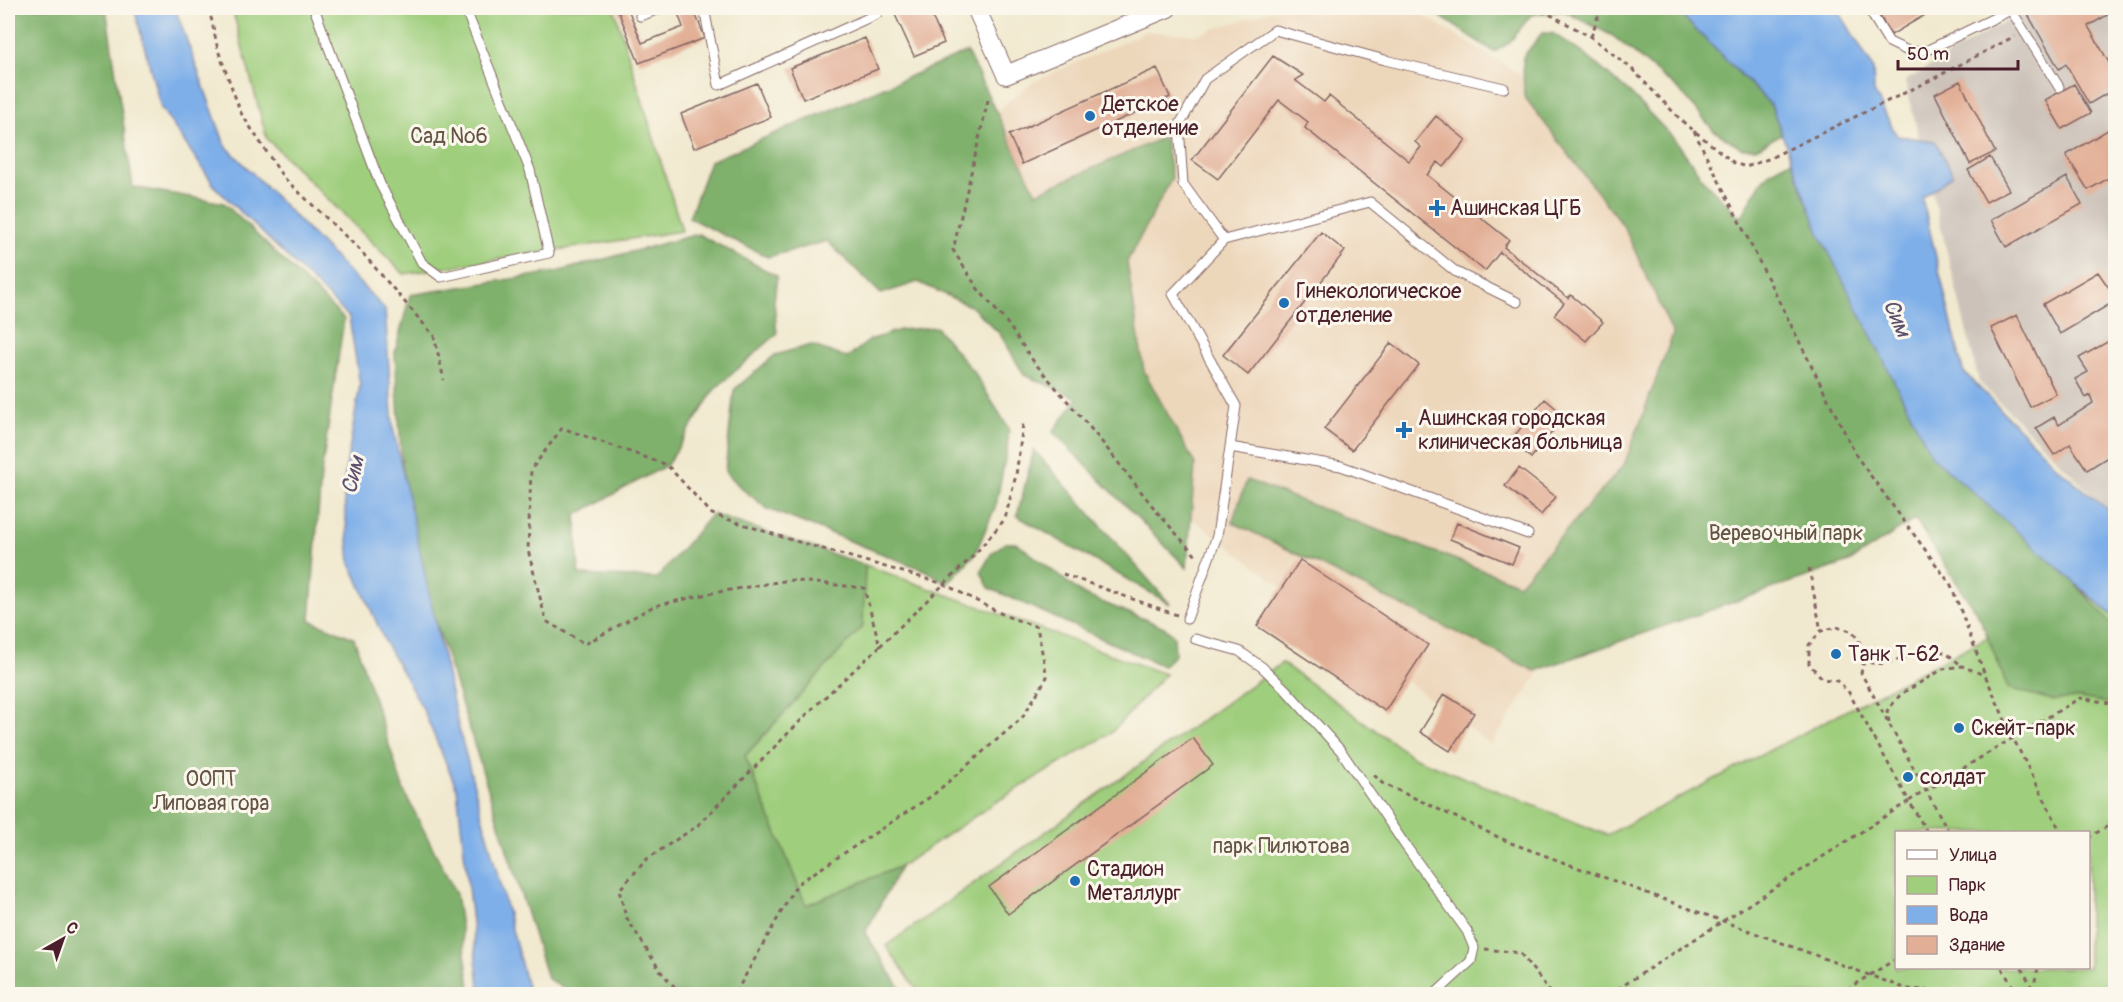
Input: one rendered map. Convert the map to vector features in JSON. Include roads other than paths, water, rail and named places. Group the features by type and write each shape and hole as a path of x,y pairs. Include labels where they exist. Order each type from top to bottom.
{"street":[{"path":"976,8 1006,75 1168,8"}],"lane":[{"path":"314,8 380,184 422,263 441,277 549,253 530,170 465,8"},
{"path":"640,16 662,8"},
{"path":"704,8 719,85 876,14 874,8"},
{"path":"1868,8 1889,42 1910,52 1928,50 2013,9 2023,31 2060,87"},
{"path":"1224,240 1183,184 1179,126 1205,79 1275,30 1385,60 1504,88"},
{"path":"1187,619 1217,536 1236,406 1173,294 1224,240 1370,202 1456,272 1517,302"},
{"path":"1230,447 1341,466 1528,534"},
{"path":"1196,639 1239,651 1262,667 1286,690 1341,751 1467,931 1474,948 1472,961 1435,994"}],"water":[{"name":"Сим","path":"134,8 175,8 225,145 385,309 393,428 458,725 529,994 480,994 457,789 422,707 386,644 350,562 343,487 360,385 349,317 216,188 161,108"},
{"name":"Сим","path":"1674,8 1837,8 1873,68 1874,92 1897,136 1935,141 1953,175 1922,198 1963,371 2056,466 2115,516 2115,618 1932,456 1819,233 1771,105"}],"place":[{"name":"Детское отделение","path":"1090,116"},
{"name":"Ашинская ЦГБ","path":"1437,208"},
{"name":"Гинекологическое отделение","path":"1284,303"},
{"name":"Ашинская городская клиническая больница","path":"1404,430"},
{"name":"Танк Т-62","path":"1836,654"},
{"name":"Скейт-парк","path":"1959,728"},
{"name":"солдат","path":"1908,777"},
{"name":"Стадион Металлург","path":"1075,881"}],"park label":[{"name":"Сад №6","path":"449,136"},
{"name":"Веревочный парк","path":"1786,533"},
{"name":"ООПТ Липовая гора","path":"211,791"},
{"name":"парк Пилютова","path":"1281,846"}]}
